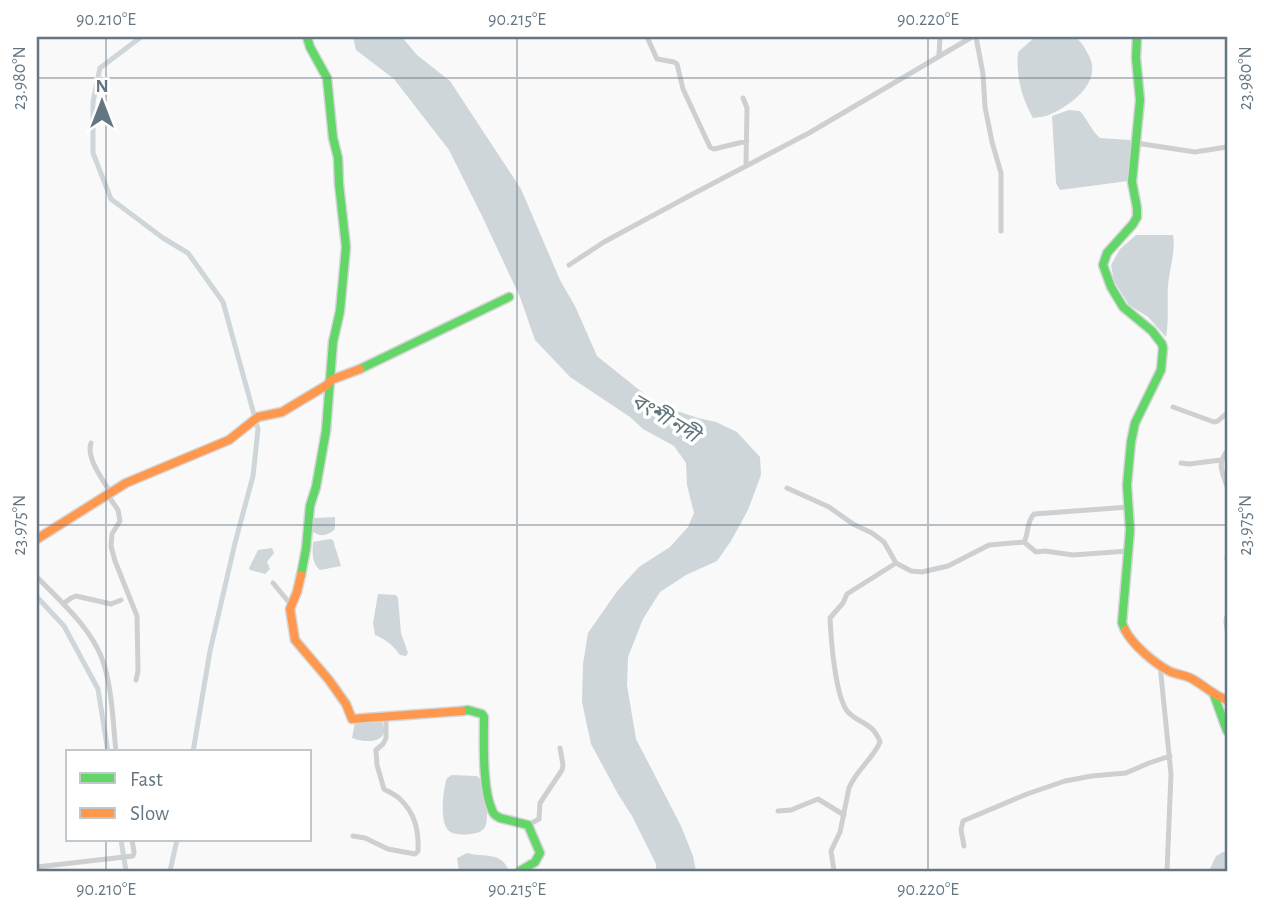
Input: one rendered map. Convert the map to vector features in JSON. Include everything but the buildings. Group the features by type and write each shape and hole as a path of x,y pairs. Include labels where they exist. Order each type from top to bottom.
{"street":[{"path":"307,37 327,78 346,247 340,311 333,342 326,431 310,506 306,549 297,592 290,610 295,640 329,680 346,704 352,719 468,710 482,714 491,811 498,817 528,825 539,819 540,803 562,770 560,748"},
{"path":"647,37 657,59 677,64 683,89 710,147 714,149 747,141"},
{"path":"939,55 940,37"},
{"path":"569,265 604,242 809,133 974,37 983,74 985,107 1001,173 1001,231"},
{"path":"1137,37 1140,100 1132,182 1137,217 1107,253 1103,265 1111,287 1123,307 1152,331 1163,344 1163,348 1161,370 1135,423 1131,442 1126,485 1130,530 1122,623 1129,637 1160,665 1227,700"},
{"path":"743,98 747,108 746,165"},
{"path":"1136,142 1195,152 1227,147"},
{"path":"37,539 125,483 229,440 258,417 282,412 331,380 365,367 509,297"},
{"path":"1173,407 1214,422 1227,413"},
{"path":"91,443 89,455 118,510 120,521 112,534 111,546 137,617 136,680"},
{"path":"1227,451 1221,460 1227,486"},
{"path":"1181,463 1221,460"},
{"path":"787,488 830,507 853,524 872,533 884,542 896,563 911,571 922,572 948,566 989,545 1024,542 1036,552 1069,555 1128,551"},
{"path":"1024,542 1029,521 1034,514 1129,507"},
{"path":"834,871 831,851 840,832 849,788 880,742 873,729 848,712 842,700 830,618 847,594 896,563"},
{"path":"37,577 86,630 101,657 111,704 116,750"},
{"path":"273,583 292,606"},
{"path":"63,604 76,596 111,604 121,600"},
{"path":"1227,616 1227,630"},
{"path":"1160,665 1170,756 1167,871"},
{"path":"1214,695 1227,732"},
{"path":"353,836 365,838 388,849 415,854 418,851 417,829 412,814 398,797 384,789 377,765 376,750 386,738 385,718"},
{"path":"964,846 961,830 963,821 1027,794 1065,782 1092,776 1126,774 1170,756"},
{"path":"778,811 791,810 818,799 844,814"},
{"path":"520,871 532,865 540,853 528,825"},
{"path":"37,867 133,856 132,842"}],"water":[{"name":"বংশী নদী","path":"353,37 402,37 417,55 450,81 521,189 560,280 575,306 597,356 648,397 674,410 716,422 737,432 760,457 761,475 748,510 731,541 717,561 686,575 660,592 643,619 628,657 627,685 636,739 681,826 696,871 656,871 656,864 632,816 591,744 582,702 583,664 588,633 618,590 639,567 670,547 688,527 694,513 687,485 686,463 674,446 643,429 630,417 570,377 535,340 520,297 449,150 394,79 356,50"},
{"path":"1035,37 1076,38 1088,54 1092,74 1083,91 1067,105 1049,115 1033,118 1020,86 1018,52"},
{"path":"1069,110 1080,111 1100,138 1131,140 1128,181 1060,190 1056,183 1052,116"},
{"path":"1136,235 1173,235 1166,337 1148,317 1129,305 1114,281 1111,265 1120,249"},
{"path":"335,517 335,529 322,535 313,532 311,522 314,518"},
{"path":"333,540 341,566 320,570 313,558 313,542"},
{"path":"272,548 274,553 267,562 270,569 265,574 250,570 258,550"},
{"path":"378,594 396,595 398,598 401,633 408,653 406,656 400,655 389,643 375,635 373,623"},
{"path":"381,720 384,733 377,740 352,738 355,722"},
{"path":"452,775 477,776 484,784 487,821 485,827 478,832 456,834 446,827 443,797 447,778"},
{"path":"1227,852 1227,871 1209,871 1216,856"},
{"path":"467,853 502,860 509,871 459,871 457,858"}],"waterway":[{"path":"141,37 100,68 93,102 93,153 111,199 188,253 223,302 258,429 253,476 210,651 193,750"},
{"path":"37,597 64,626 98,689 108,750"},
{"path":"121,842 126,871"},
{"path":"170,871 177,842"}],"traffic: fast":[{"path":"301,575 310,506 326,431 333,342 340,311 346,247 327,78 307,37"},
{"path":"1125,630 1122,623 1130,530 1127,485 1131,442 1135,423 1161,370 1163,348 1152,331 1123,307 1111,287 1103,265 1107,253 1137,217 1132,182 1140,100 1137,37"},
{"path":"360,369 509,297"},
{"path":"1214,695 1227,731"},
{"path":"462,711 468,710 484,717 485,777 493,813 500,818 528,825 540,853 535,862 520,871"}],"traffic: slow":[{"path":"37,539 126,483 229,440 258,417 282,412 331,380 360,369"},
{"path":"301,575 290,609 295,640 329,680 346,704 352,719 462,711"},
{"path":"1125,630 1138,647 1157,663 1169,671 1191,678 1227,700"}]}
